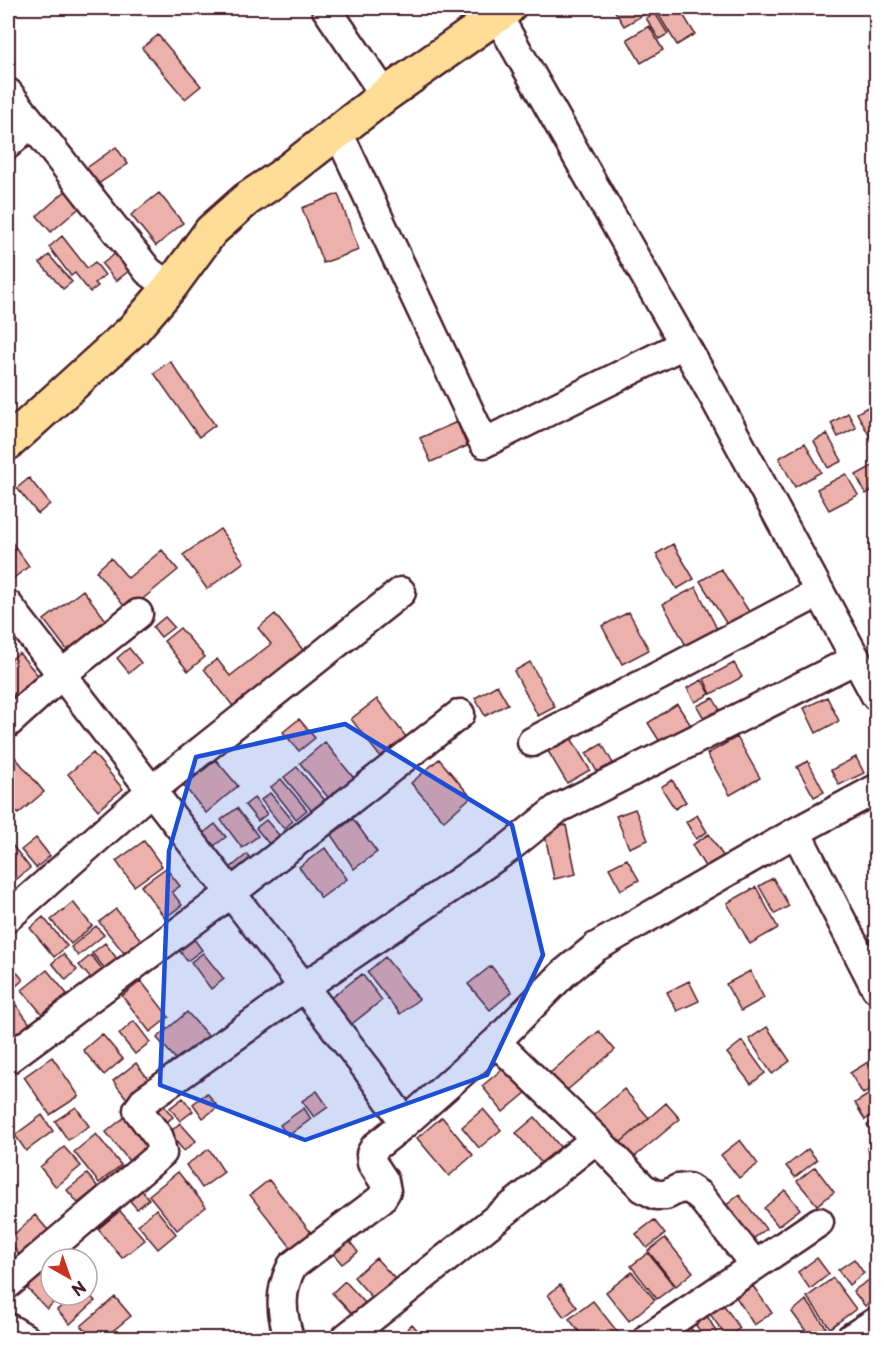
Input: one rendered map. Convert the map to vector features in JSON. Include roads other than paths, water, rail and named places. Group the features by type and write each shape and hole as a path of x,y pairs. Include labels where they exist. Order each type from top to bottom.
{"main road":[{"path":"8,443 133,330 170,287 212,231 246,199 280,177 385,95 502,11"}],"street":[{"path":"326,8 385,95"},
{"path":"502,11 876,696"},
{"path":"8,93 148,271 170,287"},
{"path":"8,144 31,123"},
{"path":"338,132 484,442 684,344"},
{"path":"8,917 152,790 401,592"},
{"path":"532,742 820,592"},
{"path":"8,605 367,1068 405,1123"},
{"path":"8,723 62,674 138,614"},
{"path":"8,1284 162,1153 159,1138 138,1110 146,1100 304,987 506,850 557,809 856,659"},
{"path":"9,1054 231,893 460,714"},
{"path":"289,1338 282,1315 284,1282 292,1266 381,1199 386,1191 384,1181 372,1163 371,1154 375,1147 496,1042 563,974 596,947 796,832 876,789"},
{"path":"796,832 876,988"},
{"path":"496,1042 596,1139 642,1188 656,1195 666,1195 678,1189 688,1188 699,1195 755,1265"},
{"path":"346,1338 596,1139"},
{"path":"648,1338 819,1222"},
{"path":"851,1338 876,1322"},
{"path":"8,1329 25,1338"}]}
